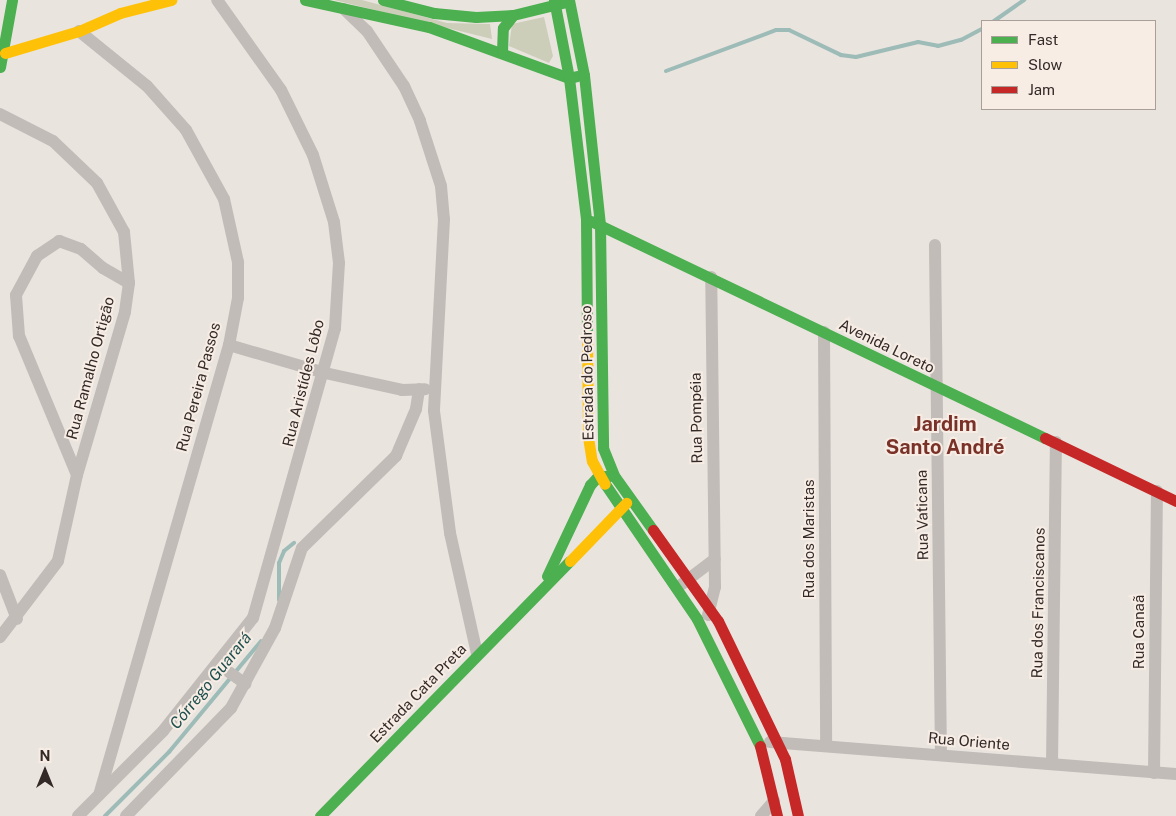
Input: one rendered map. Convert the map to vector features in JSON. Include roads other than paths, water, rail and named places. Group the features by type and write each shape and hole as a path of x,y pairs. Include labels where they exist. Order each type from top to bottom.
{"main road":[{"path":"0,67 12,0"},
{"path":"120,13 135,0"},
{"path":"3,54 79,31 120,13 172,0"},
{"path":"305,0 429,27 569,78 584,75"},
{"path":"383,0 455,17 513,15 554,3 571,1"},
{"name":"Estrada do Pedroso","path":"571,1 584,75 600,224 602,437 615,477 712,611 778,742 798,816"},
{"name":"Estrada do Pedroso","path":"554,3 569,78 586,218 588,437 598,476 700,624 758,741 777,816"},
{"path":"502,52 502,33 513,15"},
{"name":"Avenida Loreto","path":"586,218 1176,501"},
{"path":"598,476 615,477"},
{"name":"Estrada Cata Preta","path":"538,592 590,485 598,476"},
{"name":"Estrada Cata Preta","path":"320,816 538,592 621,512 628,496"},
{"path":"573,521 576,538 588,544"}],"street":[{"name":"Rua Aristídes Lôbo","path":"217,0 288,104 327,192 334,222 339,288 325,373 253,618 218,664"},
{"path":"342,7 367,31 404,86 420,120 441,186 444,219 434,389 437,446 450,533 477,654"},
{"name":"Rua Pereira Passos","path":"79,31 147,86 175,116 221,194 238,262 238,298 229,345 98,798"},
{"name":"Rua Ramalho Ortigão","path":"0,114 53,141 97,183 124,232 129,283 125,312 77,475 58,561 17,619 0,637"},
{"path":"77,475 19,336 16,295 37,256 59,241 81,249 102,268 129,283"},
{"name":"Rua Vaticana","path":"935,245 941,756"},
{"name":"Rua Pompéia","path":"711,277 715,559 712,611"},
{"name":"Rua dos Maristas","path":"824,332 826,746"},
{"path":"229,345 325,373 402,390 434,389"},
{"path":"126,816 205,737 246,684 275,628 302,548 396,456 416,409 419,389"},
{"name":"Rua dos Franciscanos","path":"1052,764 1056,442"},
{"name":"Rua Canaã","path":"1154,773 1157,491"},
{"path":"676,588 715,559"},
{"path":"0,575 17,619"},
{"path":"700,624 712,611"},
{"path":"78,816 136,759 218,664 246,684"},
{"name":"Rua Oriente","path":"758,741 1176,774"},
{"path":"114,748 123,758 136,759"},
{"path":"761,816 774,800"}],"waterway":[{"path":"995,20 1024,0"},
{"path":"666,71 776,30 789,30 841,55 856,57 918,42 938,46 961,40 981,30"},
{"name":"Córrego Guarará","path":"279,600 279,563 284,551 294,543"},
{"name":"Córrego Guarará","path":"105,816 169,752 261,641"}],"district":[{"name":"Jardim Santo André","path":"945,436"}]}
